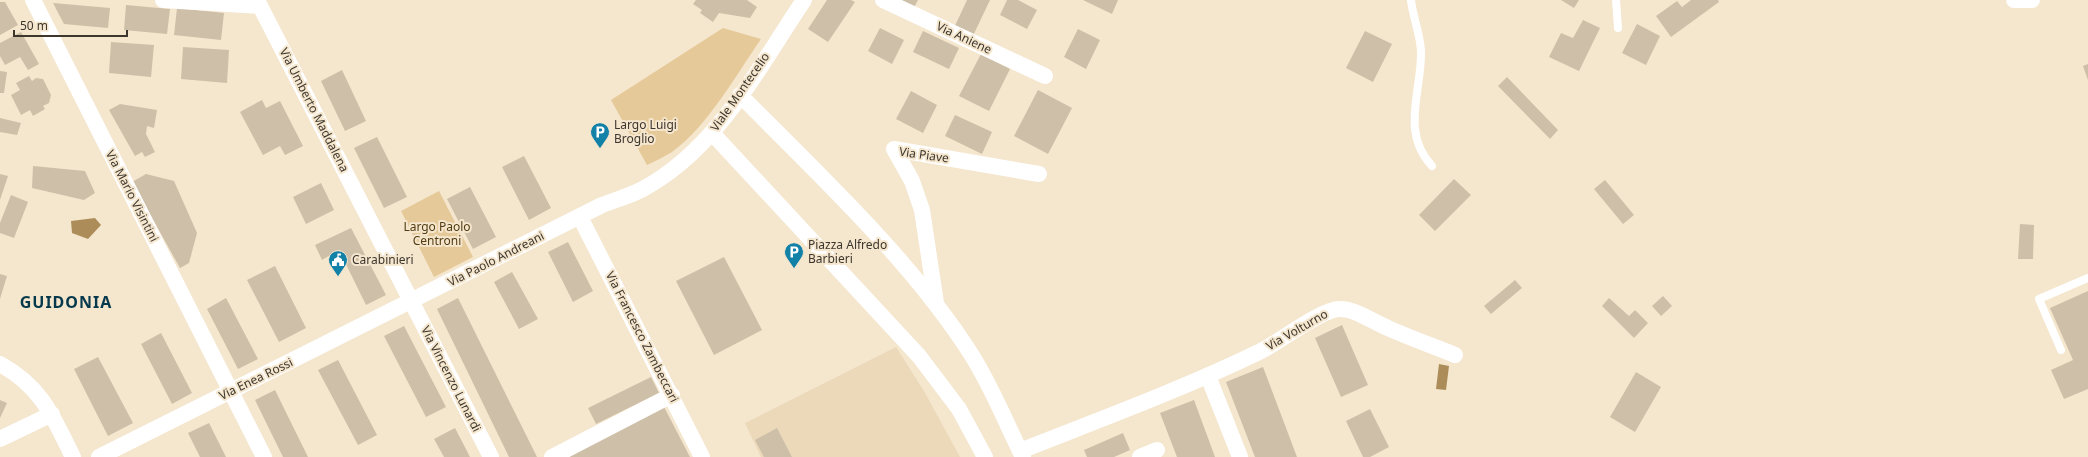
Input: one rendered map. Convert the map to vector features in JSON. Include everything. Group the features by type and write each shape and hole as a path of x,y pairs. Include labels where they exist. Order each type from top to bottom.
{"street":[{"name":"Via Mario Visintini","path":"33,0 264,457"},
{"path":"164,0 258,3"},
{"name":"Viale Montecelio","path":"580,217 602,205 640,191 653,183 684,160 712,134 804,0"},
{"name":"Via Aniene","path":"883,0 1046,76"},
{"path":"2014,0 2032,0"},
{"name":"Via Umberto Maddalena","path":"258,3 412,301"},
{"path":"740,95 840,197 936,303 981,370 1022,454"},
{"path":"712,134 919,356 955,402 985,457"},
{"name":"Via Piave","path":"936,303 922,210 912,180 894,149 1039,174"},
{"name":"Via Paolo Andreani","path":"412,301 580,217"},
{"name":"Via Francesco Zambeccari","path":"580,217 672,395 702,457"},
{"name":"Via Enea Rossi","path":"99,457 412,301"},
{"name":"Via Vincenzo Lunardi","path":"412,301 491,457"},
{"name":"Via Volturno","path":"1022,454 1208,376 1275,344 1328,311 1339,308 1353,312 1403,335 1455,354"},
{"path":"0,364 30,386 43,399 73,457"},
{"path":"1208,376 1240,457"},
{"path":"552,457 672,395"},
{"path":"0,439 52,414"},
{"path":"1140,457 1157,450"}],"lane":[{"path":"1411,0 1419,31 1421,53 1415,97 1415,131 1420,150 1432,166"},
{"path":"1616,0 1618,28"},
{"path":"2061,350 2039,299 2088,278"}],"shaded area":[{"path":"95,218 101,225 88,239 72,233 71,221"},
{"path":"896,347 924,391 960,457 761,457 745,423"},
{"path":"1439,364 1449,366 1446,390 1436,389"}],"green space":[{"path":"723,28 761,39 721,99 698,128 672,152 647,165 611,100"},
{"name":"Largo Paolo Centroni","path":"439,191 473,257 434,277 401,211"}],"building":[{"path":"696,0 747,0 757,7 750,18 719,13 713,22 700,13 702,10 693,4"},
{"path":"827,0 851,0 855,2 828,42 808,29"},
{"path":"892,0 918,0 912,11"},
{"path":"967,0 990,0 972,38 953,30"},
{"path":"1007,0 1018,0 1037,10 1027,29 1000,15"},
{"path":"1083,0 1118,0 1112,14"},
{"path":"1561,0 1579,0 1574,8"},
{"path":"1691,0 1718,0 1719,2 1671,37 1656,16 1677,1 1682,7"},
{"path":"0,2 5,2 18,25 0,35"},
{"path":"53,3 110,8 108,28 64,24"},
{"path":"126,5 170,9 167,34 124,30"},
{"path":"177,8 224,13 221,40 174,35"},
{"path":"1583,20 1600,28 1579,71 1549,57 1561,33 1573,38"},
{"path":"1637,24 1660,36 1646,65 1622,53"},
{"path":"880,28 904,40 892,64 868,51"},
{"path":"1078,29 1100,40 1086,69 1064,57"},
{"path":"923,31 959,48 949,69 913,52"},
{"path":"1365,31 1392,44 1373,82 1346,68"},
{"path":"21,32 39,64 28,70 20,57 5,65 0,56 0,43"},
{"path":"111,42 154,45 151,77 109,73"},
{"path":"183,47 229,50 227,83 181,79"},
{"path":"981,54 1010,69 989,111 959,96"},
{"path":"2088,64 2088,80 2083,66"},
{"path":"342,70 366,121 345,131 321,81"},
{"path":"0,71 7,72 4,93 0,93"},
{"path":"29,76 32,81 36,78 43,79 51,95 49,103 43,106 45,109 33,116 30,110 21,115 11,95 20,90 16,83"},
{"path":"1507,77 1558,130 1550,139 1498,86"},
{"path":"1038,90 1072,108 1048,154 1014,136"},
{"path":"911,91 937,105 923,133 896,119"},
{"path":"262,100 266,108 280,101 303,146 285,155 280,146 263,155 240,112"},
{"path":"120,104 157,110 154,128 147,126 146,134 155,152 145,157 142,152 135,156 109,110"},
{"path":"955,115 992,132 982,154 945,136"},
{"path":"0,118 21,123 17,135 0,132"},
{"path":"377,137 407,197 384,208 354,148"},
{"path":"524,156 551,208 529,220 502,167"},
{"path":"33,166 85,171 95,193 84,200 32,188"},
{"path":"0,174 8,176 0,200"},
{"path":"146,174 174,181 197,233 189,263 180,268 132,182"},
{"path":"1454,179 1471,195 1435,231 1419,215"},
{"path":"1605,180 1634,215 1623,224 1594,189"},
{"path":"321,183 334,210 306,224 293,197"},
{"path":"470,187 496,237 473,249 447,199"},
{"path":"11,195 28,202 14,238 0,233 0,223"},
{"path":"2020,224 2034,225 2033,259 2018,259"},
{"path":"351,228 386,295 366,305 339,250 322,260 315,245"},
{"path":"568,242 593,291 573,302 548,252"},
{"path":"724,257 762,330 714,355 676,281"},
{"path":"275,266 306,328 279,342 247,280"},
{"path":"512,272 538,319 519,329 494,282"},
{"path":"0,274 7,276 0,299"},
{"path":"1515,280 1522,288 1491,314 1484,306"},
{"path":"2088,291 2088,389 2064,399 2051,370 2073,360 2050,308"},
{"path":"1663,296 1672,306 1661,316 1652,306"},
{"path":"226,298 258,359 238,369 207,309"},
{"path":"458,298 537,457 509,457 437,309"},
{"path":"1609,298 1629,316 1635,310 1648,323 1634,338 1602,306"},
{"path":"1342,325 1368,385 1341,397 1315,338"},
{"path":"404,326 446,407 426,417 384,336"},
{"path":"161,333 192,393 172,404 141,344"},
{"path":"98,357 133,423 108,436 74,369"},
{"path":"338,360 377,435 358,445 318,370"},
{"path":"1263,367 1297,457 1255,457 1226,382"},
{"path":"1636,372 1661,387 1635,432 1610,417"},
{"path":"651,377 659,393 596,424 588,408"},
{"path":"275,390 308,457 283,457 255,400"},
{"path":"0,400 7,403 0,418"},
{"path":"1194,400 1215,457 1177,457 1160,413"},
{"path":"663,405 690,457 563,457"},
{"path":"1370,409 1389,447 1370,457 1363,457 1346,421"},
{"path":"209,423 226,457 200,457 188,433"},
{"path":"455,428 470,457 444,457 434,439"},
{"path":"777,428 792,457 764,457 755,440"},
{"path":"1123,433 1130,450 1114,457 1087,457 1084,450"}],"place":[{"name":"Largo Luigi Broglio","path":"600,149"},
{"name":"Piazza Alfredo Barbieri","path":"794,269"},
{"name":"Carabinieri","path":"338,277"}],"district":[{"name":"GUIDONIA","path":"66,302"}]}
